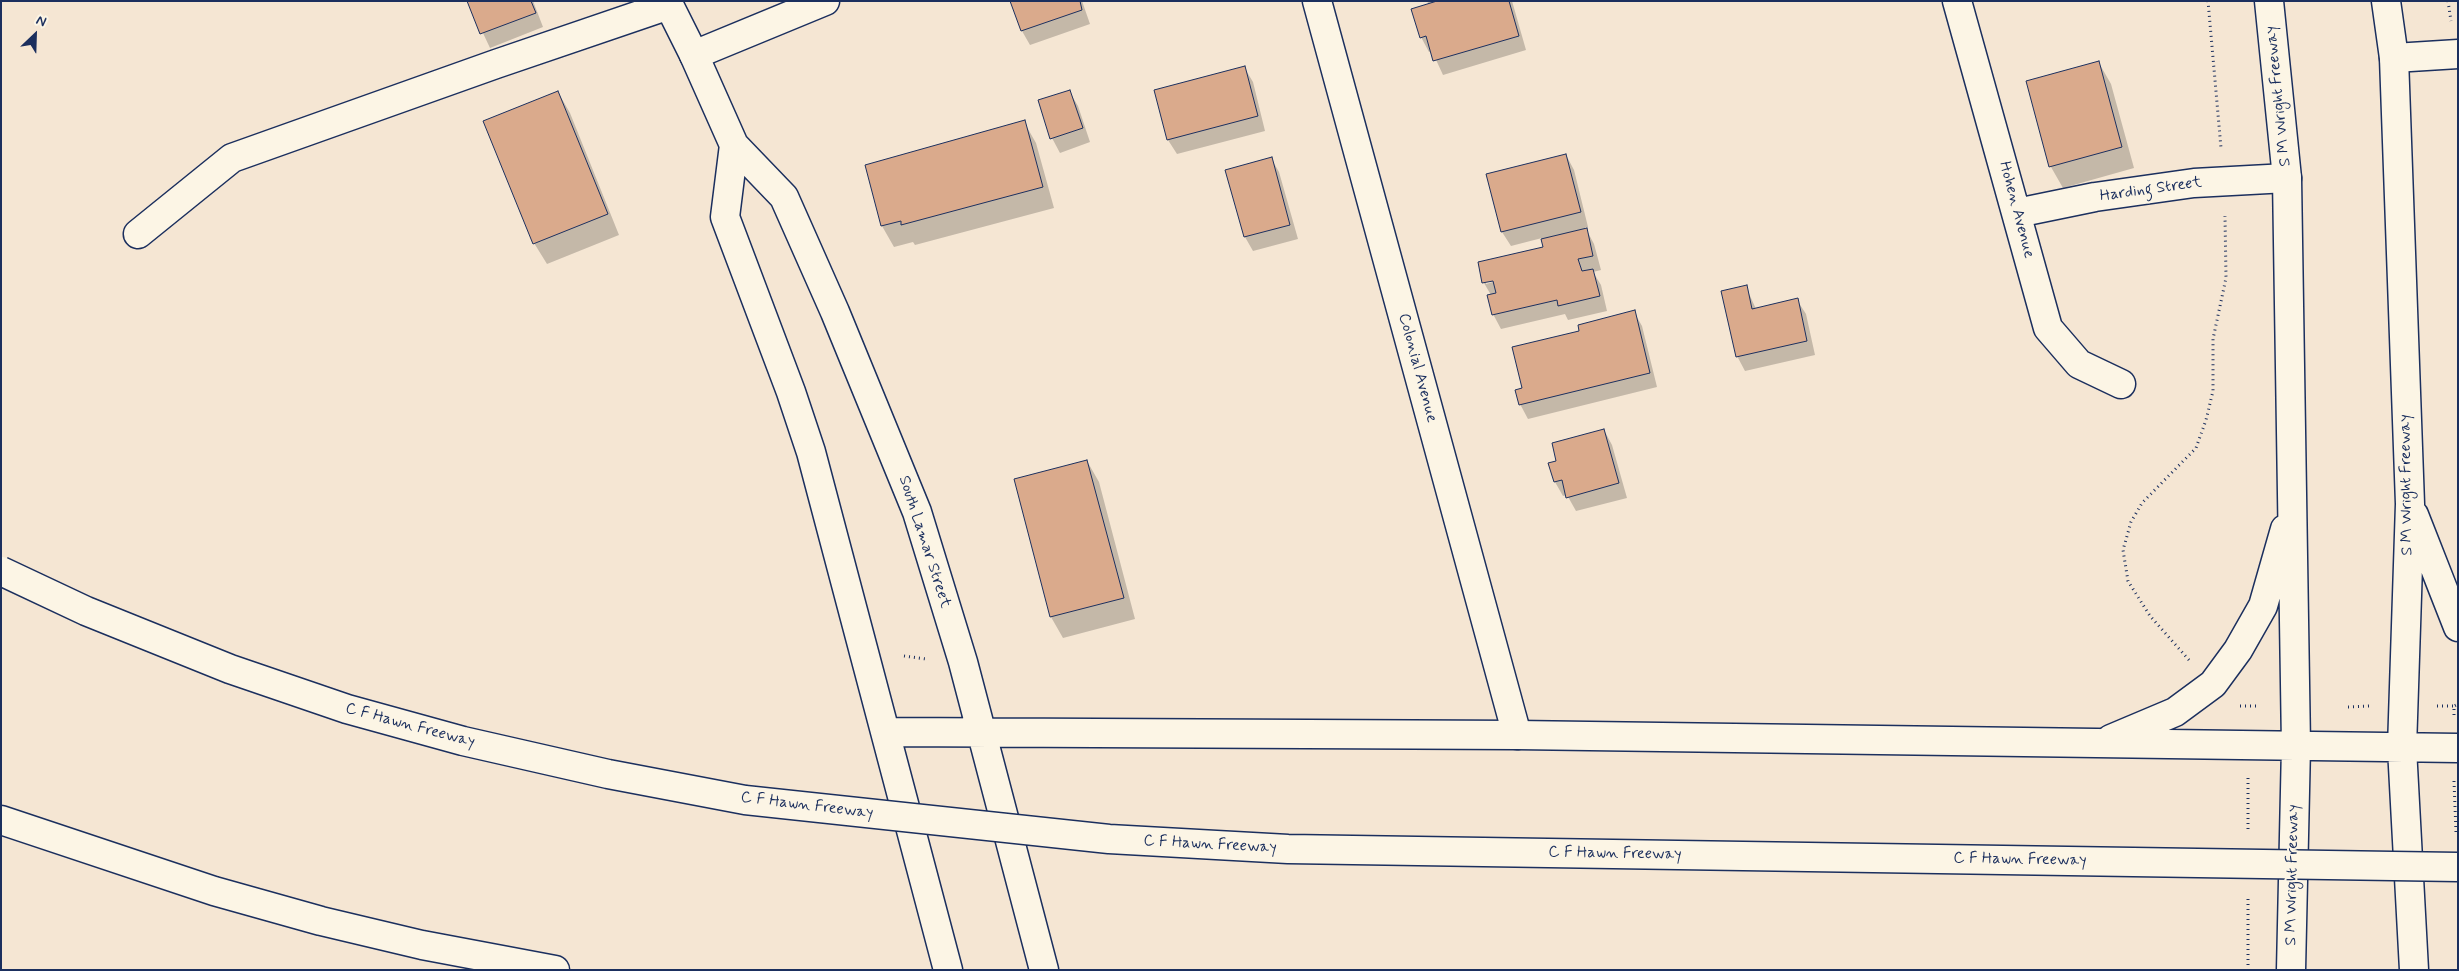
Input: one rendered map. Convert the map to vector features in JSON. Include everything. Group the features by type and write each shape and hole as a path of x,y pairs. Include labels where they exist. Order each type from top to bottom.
{"main road":[{"path":"694,55 825,1"},
{"name":"Colonial Avenue","path":"1317,1 1517,735"},
{"name":"Hohen Avenue","path":"1957,1 2048,328 2079,364 2121,384"},
{"name":"S M Wright Freeway","path":"2269,1 2287,178 2296,746 2291,970"},
{"name":"S M Wright Freeway","path":"2386,1 2394,58 2410,504 2402,748 2414,970"},
{"path":"138,234 232,158 668,3"},
{"name":"South Lamar Street","path":"668,3 694,55 734,146 784,197 875,405 917,512 963,662 1044,970"},
{"path":"2394,58 2458,54"},
{"path":"734,146 725,217 791,392 811,452 948,970"},
{"name":"Harding Street","path":"2017,213 2095,198 2194,184 2287,178"},
{"path":"2099,743 2175,712 2213,684 2238,650 2263,606 2293,501"},
{"path":"2410,504 2458,628"},
{"name":"C F Hawn Freeway","path":"1,570 86,611 230,669 347,709 463,741 608,774 745,800 1109,839 1288,849 2458,867"},
{"path":"886,732 1517,735 2458,748"},
{"path":"1,820 214,891 321,921 422,944 555,970"}],"path":[{"path":"2208,1 2221,143"},
{"path":"2448,1 2450,17"},
{"path":"2190,662 2150,616 2128,581 2123,550 2130,522 2142,502 2196,448 2206,420 2213,391 2213,339 2226,278 2225,225"},
{"path":"904,656 929,659"},
{"path":"2236,706 2259,706"},
{"path":"2348,707 2376,706"},
{"path":"2429,706 2454,706"}],"building":[{"path":"467,1 531,1 536,13 480,34"},
{"path":"1010,1 1080,1 1082,10 1021,31"},
{"path":"1437,1 1509,1 1519,36 1433,61 1426,36 1420,38 1411,9"},
{"path":"2099,61 2122,147 2049,167 2026,81"},
{"path":"1245,66 1258,116 1167,140 1154,90"},
{"path":"1070,90 1083,128 1050,139 1038,100"},
{"path":"558,91 608,214 533,244 483,121"},
{"path":"1025,120 1043,187 901,225 901,221 881,226 865,165"},
{"path":"1566,154 1581,212 1501,232 1486,174"},
{"path":"1272,157 1290,225 1244,237 1225,170"},
{"path":"1587,228 1593,256 1578,259 1582,271 1593,269 1600,296 1558,306 1557,300 1492,315 1487,295 1496,293 1493,281 1482,283 1478,262 1543,247 1541,239"},
{"path":"1747,285 1752,309 1798,298 1807,341 1736,357 1721,291"},
{"path":"1635,310 1650,373 1519,405 1515,390 1522,388 1512,347 1579,331 1578,325"},
{"path":"1604,429 1619,483 1566,498 1562,480 1554,482 1548,463 1556,461 1552,443"},
{"path":"1087,460 1124,598 1050,617 1014,479"}]}
